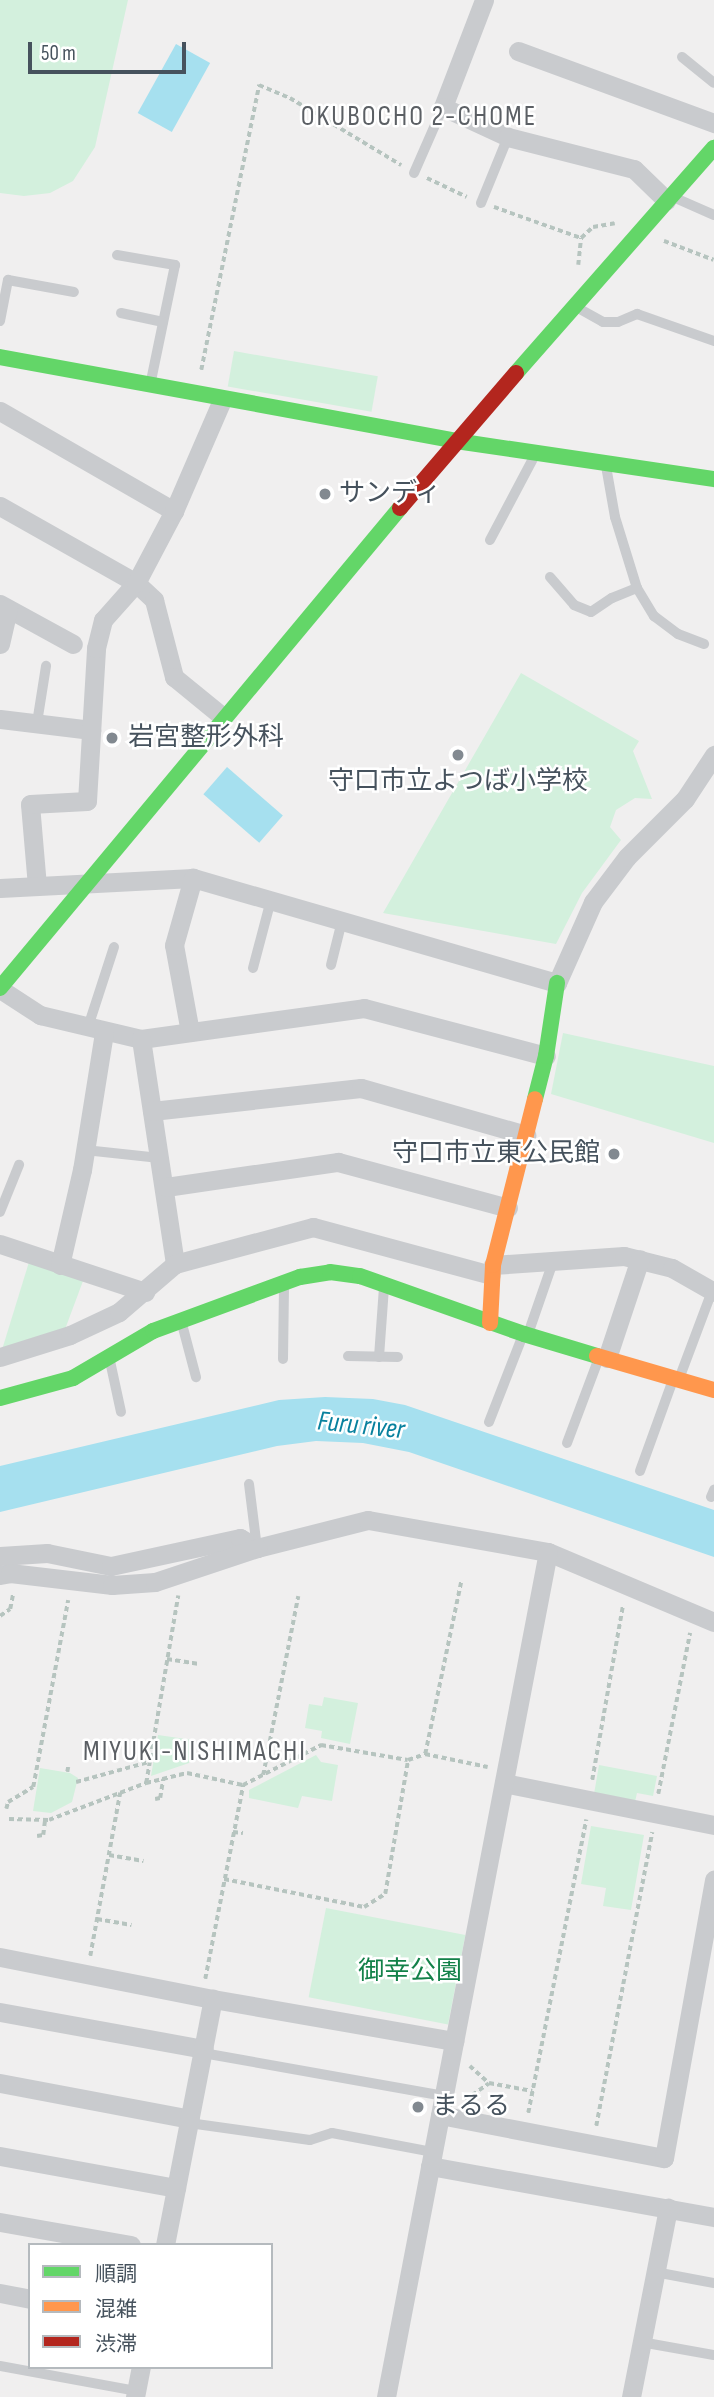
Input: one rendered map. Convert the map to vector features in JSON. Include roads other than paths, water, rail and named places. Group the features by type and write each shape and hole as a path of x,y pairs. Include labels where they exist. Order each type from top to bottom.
{"street":[{"path":"484,0 443,107 508,137 634,169 668,198"},
{"path":"518,51 714,123"},
{"path":"546,1056 364,1007 141,1039 40,1015 0,988 223,717 456,441 714,148"},
{"path":"0,356 222,400 456,441 714,479"},
{"path":"37,886 30,804 87,801 96,648 103,620 136,583 174,511 222,400"},
{"path":"0,411 174,511"},
{"path":"0,506 136,583 154,600 174,677 223,717"},
{"path":"0,644 4,606 73,644"},
{"path":"0,719 90,730"},
{"path":"490,1323 492,1270 546,1056 558,983 593,902 627,857 685,799 714,755"},
{"path":"190,1032 174,945 192,878"},
{"path":"0,888 192,878 558,983"},
{"path":"60,1265 86,1150 96,1030"},
{"path":"141,1039 166,1187 175,1264"},
{"path":"152,1111 361,1088 526,1135"},
{"path":"166,1187 338,1162 508,1208"},
{"path":"0,1357 70,1335 119,1312 175,1264 313,1227 492,1270 624,1256 672,1268 713,1291"},
{"path":"0,1244 145,1292"},
{"path":"603,1357 640,1259"},
{"path":"0,1398 74,1378 153,1331 181,1320 284,1283 330,1272 360,1276 525,1335 714,1390"},
{"path":"8,1575 112,1585 155,1582 257,1548 368,1520 548,1552 714,1622"},
{"path":"0,1556 47,1553 111,1566 240,1538 257,1548"},
{"path":"386,2397 432,2159 448,2105 454,2041 498,1776 548,1552"},
{"path":"498,1776 587,1810 653,1823 714,1825"},
{"path":"448,2105 664,2158 714,1879"},
{"path":"0,1957 209,1992 454,2041"},
{"path":"164,2243 203,2051 209,1992"},
{"path":"0,2012 203,2051"},
{"path":"0,2083 189,2121"},
{"path":"0,2156 176,2188"},
{"path":"432,2159 714,2217"},
{"path":"631,2397 668,2208"},
{"path":"0,2222 120,2243"},
{"path":"0,2293 28,2299"},
{"path":"136,2394 141,2369"}],"lane":[{"path":"682,57 714,83"},
{"path":"414,173 443,107"},
{"path":"481,203 508,137"},
{"path":"668,198 714,215"},
{"path":"117,255 175,265 150,385"},
{"path":"0,321 8,280 74,292"},
{"path":"575,305 603,322 618,322 637,314 714,341"},
{"path":"121,313 163,322"},
{"path":"490,540 537,452"},
{"path":"605,462 615,517 637,588 654,616 678,634 704,643"},
{"path":"550,577 574,605 591,612 612,598 637,588"},
{"path":"37,723 46,666"},
{"path":"253,968 271,900"},
{"path":"331,965 342,921"},
{"path":"96,1030 114,947"},
{"path":"86,1150 160,1158"},
{"path":"0,1212 19,1165"},
{"path":"489,1422 553,1262"},
{"path":"283,1359 284,1283"},
{"path":"379,1357 384,1284"},
{"path":"640,1471 713,1291"},
{"path":"181,1320 196,1377"},
{"path":"348,1356 398,1357"},
{"path":"110,1357 121,1412"},
{"path":"567,1443 603,1357"},
{"path":"249,1484 257,1548"},
{"path":"203,2051 448,2105"},
{"path":"189,2121 310,2140 332,2133 432,2159"},
{"path":"655,2272 714,2283"},
{"path":"641,2342 714,2355"},
{"path":"0,2367 136,2394"}],"water":[{"path":"176,44 210,63 172,132 138,113"},
{"path":"227,767 283,816 259,843 203,794"},
{"name":"Furu river","path":"325,1397 373,1399 405,1405 714,1510 714,1557 409,1452 363,1443 316,1441 277,1446 0,1512 0,1466 279,1400"}],"place":[{"name":"サンディ","path":"325,494"},
{"name":"岩宮整形外科","path":"112,738"},
{"name":"守口市立よつば小学校","path":"458,755"},
{"name":"守口市立東公民館","path":"614,1154"},
{"name":"まるる","path":"418,2107"}],"district":[{"name":"OKUBOCHO 2-CHOME","path":"419,117"},
{"name":"MIYUKI-NISHIMACHI","path":"195,1752"}],"park label":[{"name":"御幸公園","path":"410,1972"}]}
